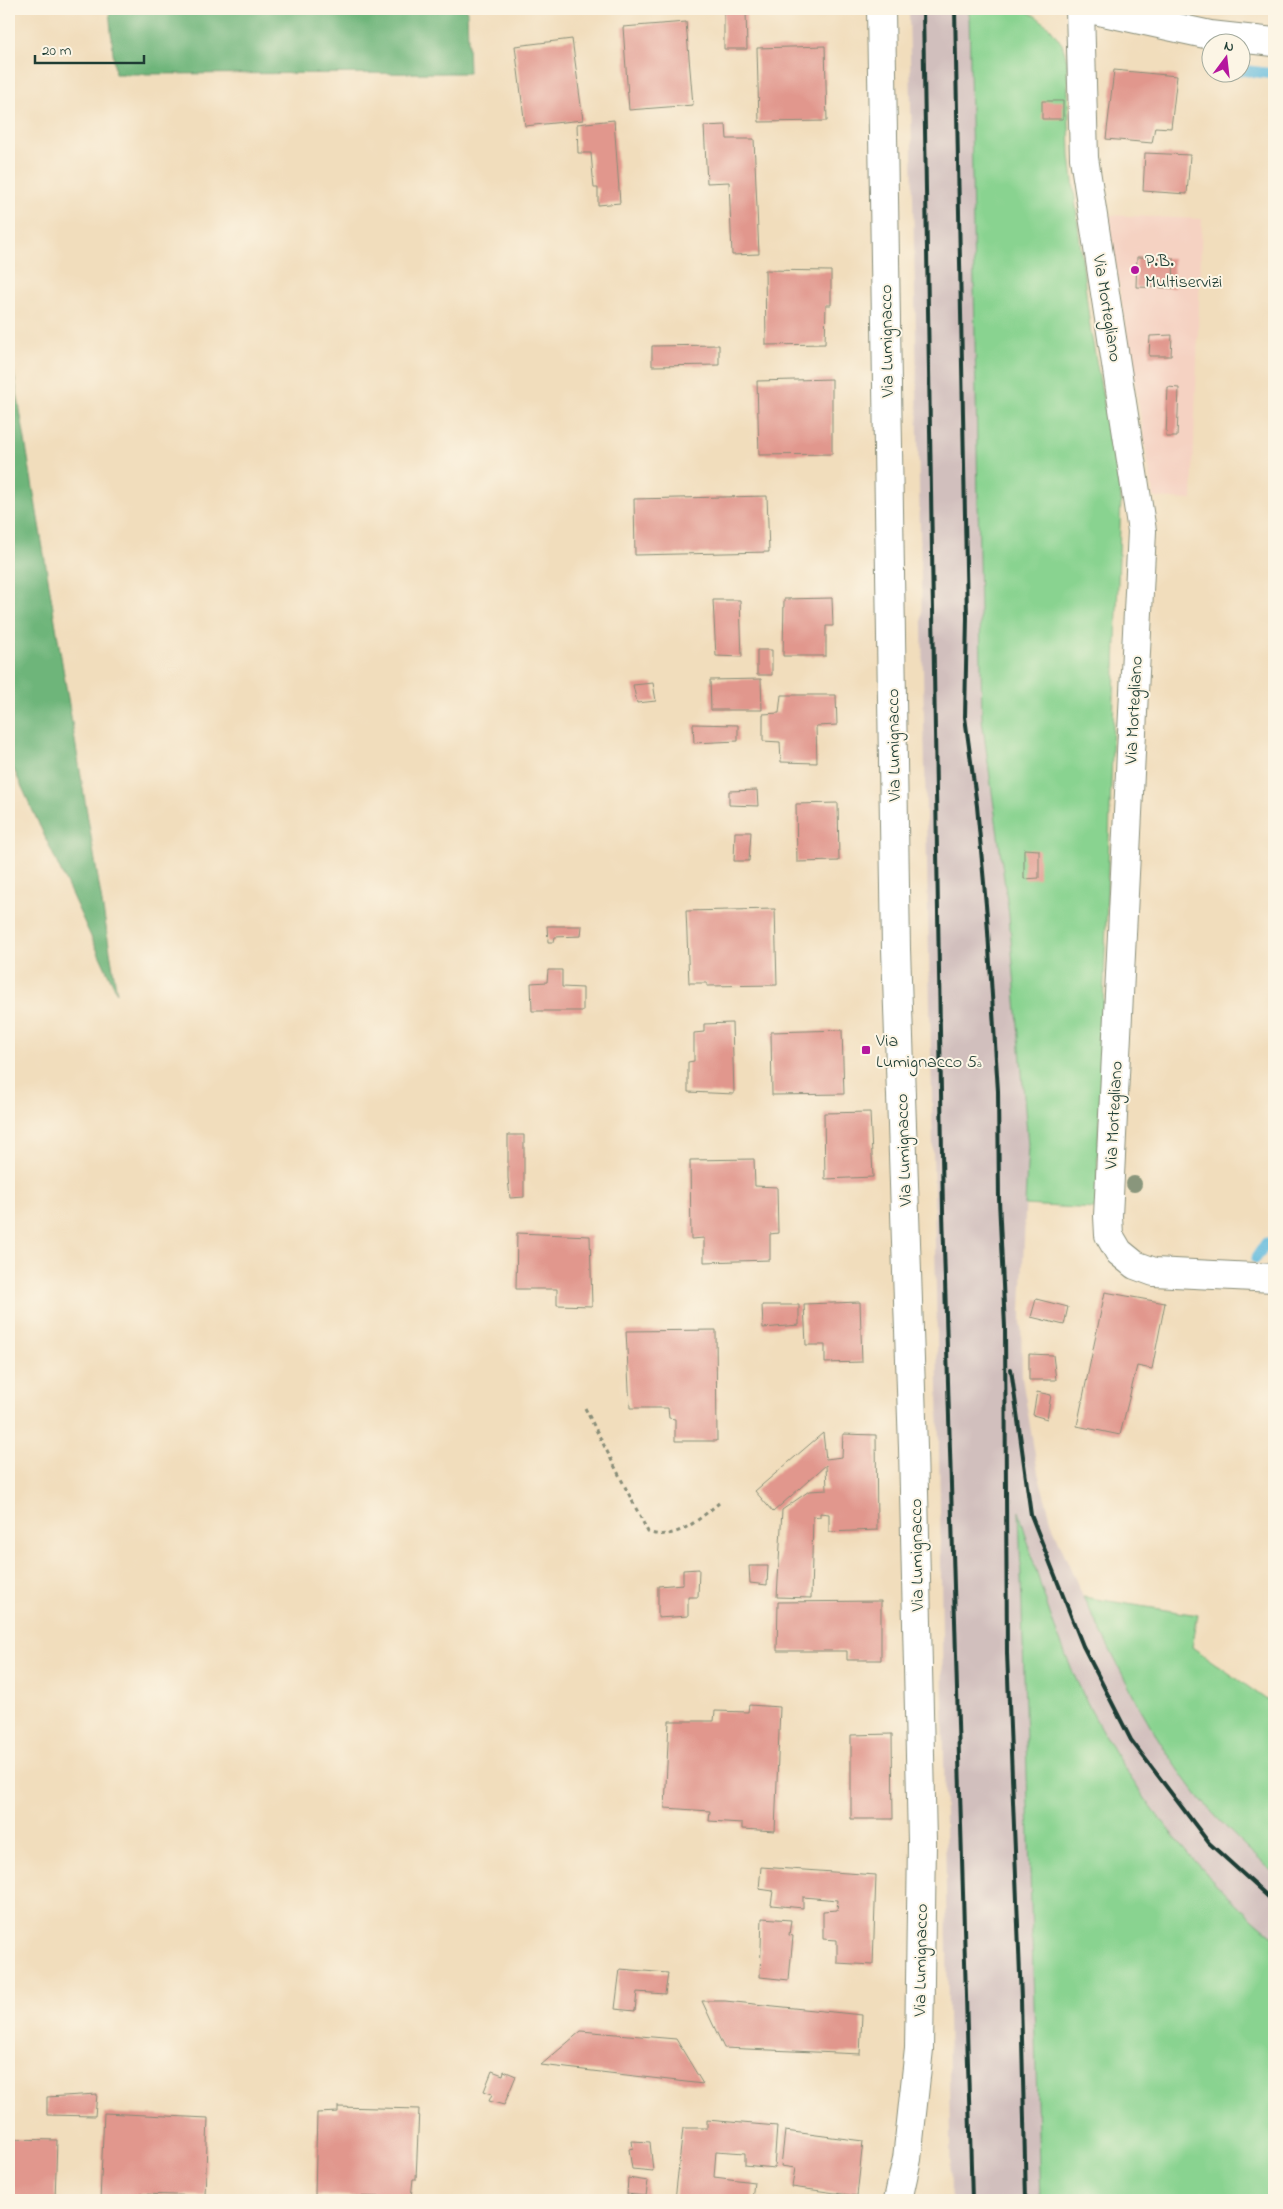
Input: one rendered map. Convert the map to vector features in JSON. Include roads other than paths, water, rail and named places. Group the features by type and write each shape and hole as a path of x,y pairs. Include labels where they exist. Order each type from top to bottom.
{"main road":[{"name":"Via Lumignacco","path":"880,9 896,950 913,1448 922,1842 919,2049 907,2159 898,2200"},
{"name":"Via Mortegliano","path":"1080,9 1084,158 1142,531 1108,1216 1109,1235 1119,1252 1135,1264 1154,1272 1274,1278"},
{"path":"1090,9 1210,35 1274,42"}],"waterway":[{"path":"1250,71 1274,74"},
{"path":"1256,1258 1266,1243 1274,1243"}],"railway":[{"path":"923,9 943,1212 972,2200"},
{"path":"955,9 967,617 965,717 977,806 987,916 998,1091 999,1200 1005,1327 1007,1653 1021,1999 1026,2200"},
{"path":"1011,1369 1031,1515 1083,1646 1131,1740 1209,1843 1274,1902"}],"place":[{"name":"P.B. Multiservizi","path":"1135,270"},
{"name":"Via Lumignacco 5ª","path":"866,1050"}]}
